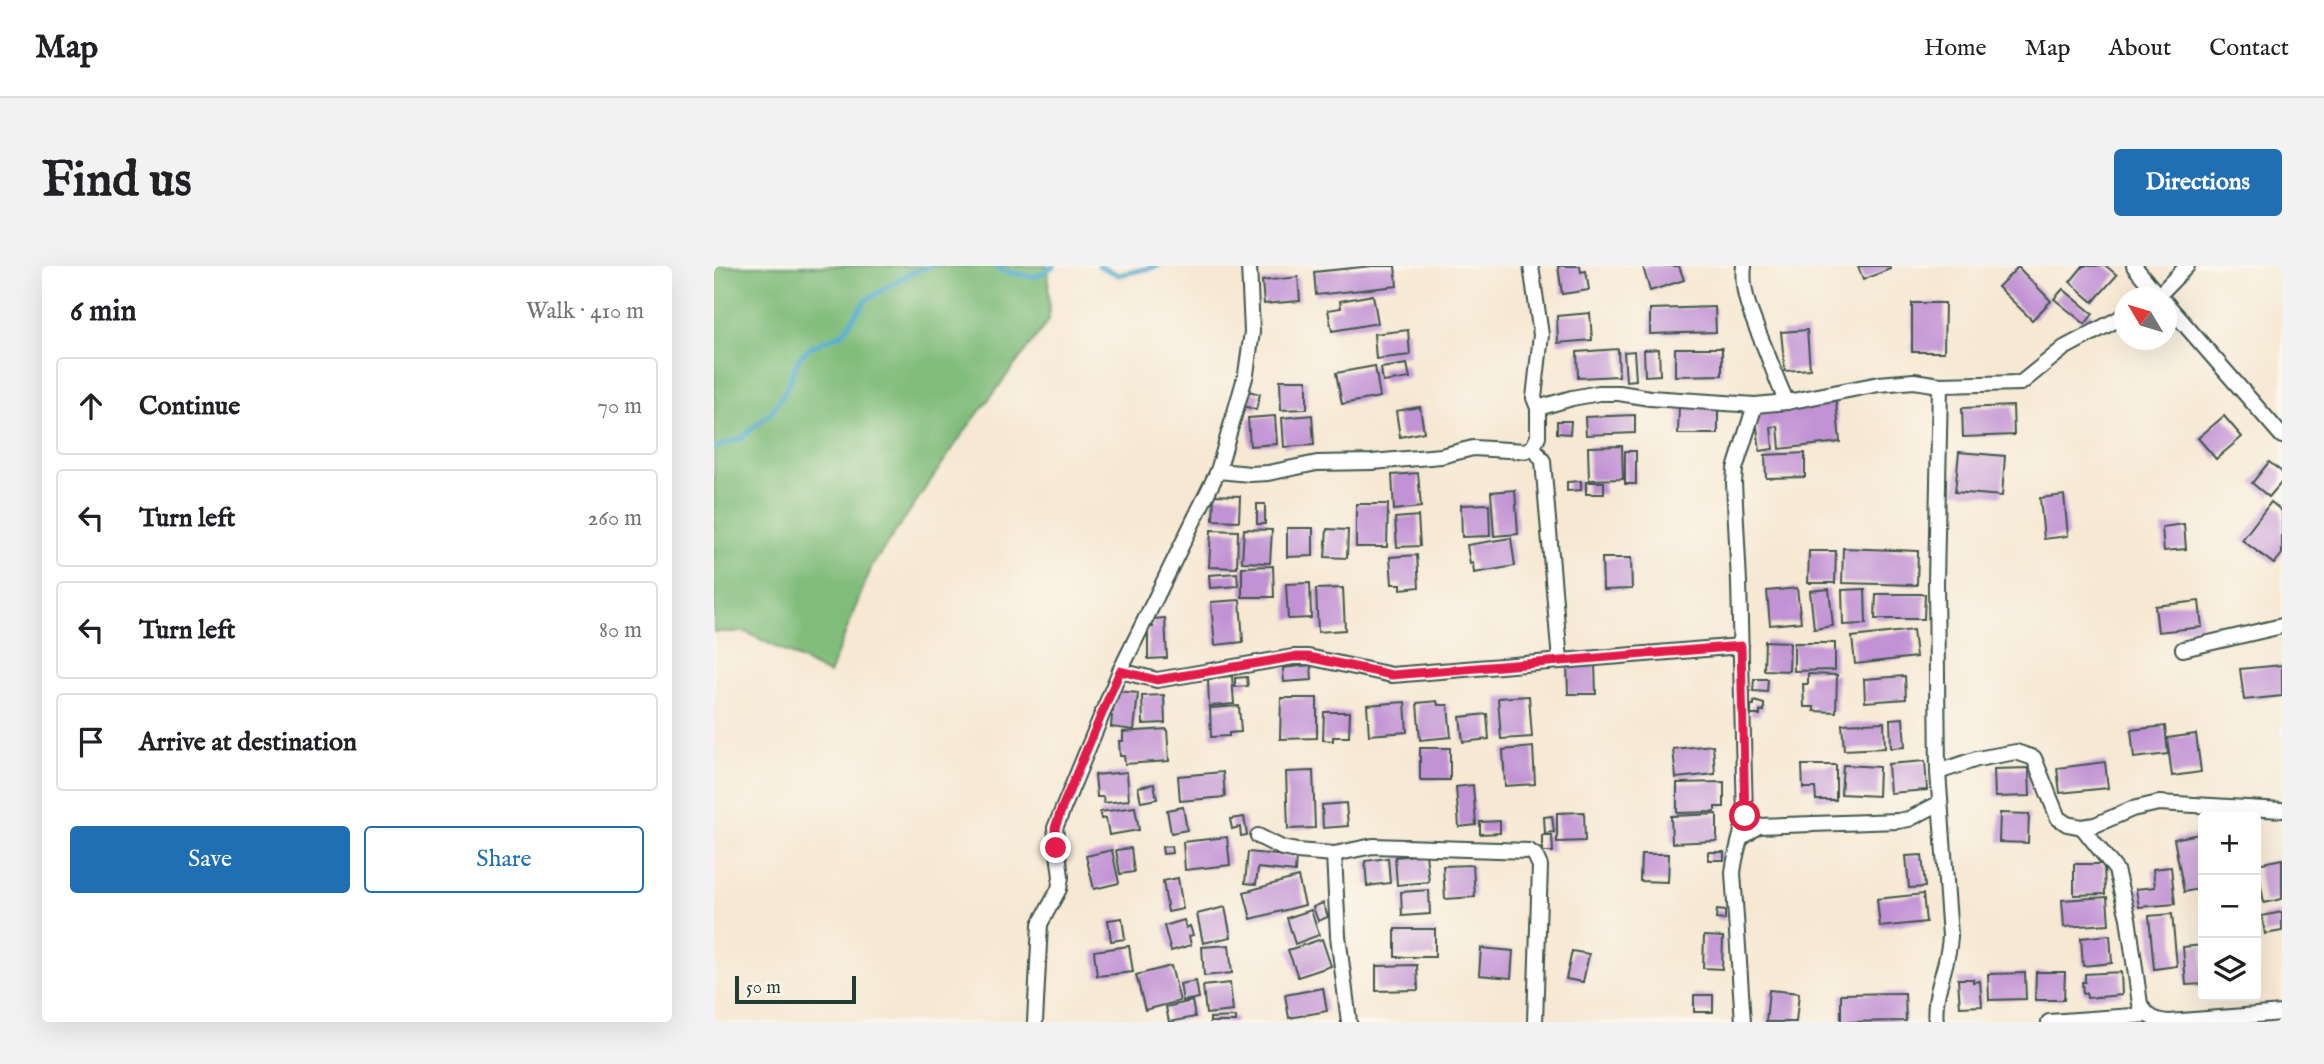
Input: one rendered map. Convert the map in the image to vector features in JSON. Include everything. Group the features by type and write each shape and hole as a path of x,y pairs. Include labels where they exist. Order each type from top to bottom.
{"street":[{"path":"1035,1022 1041,924 1059,889 1055,828 1120,671 1218,471 1247,374 1252,332 1249,266"},
{"path":"1218,471 1268,473 1317,463 1372,462 1441,456 1473,448 1526,451 1533,447 1538,437 1538,408 1534,389 1541,335 1531,266"},
{"path":"1744,266 1742,276 1748,305 1787,402"},
{"path":"2134,266 2153,287"},
{"path":"2173,287 2187,266"},
{"path":"2177,315 2282,436"},
{"path":"1538,408 1572,397 1619,393 1650,398 1755,405 1914,380 1940,385 2021,383 2064,348 2114,321"},
{"path":"1936,1022 1937,995 1949,953 1950,936 1938,772 1936,582 1940,385"},
{"path":"1743,1022 1733,873 1745,816 1734,483 1735,469 1755,405"},
{"path":"1533,447 1543,461 1560,661"},
{"path":"2183,649 2282,626"},
{"path":"1120,671 1157,680 1293,657 1308,657 1392,675 1741,646"},
{"path":"1938,772 1977,759 2016,752 2034,758 2058,818 2067,824 2082,827 2095,825 2132,809 2159,803 2282,810"},
{"path":"1742,838 1758,826 1898,821 1909,819 1940,803"},
{"path":"1745,816 1758,826"},
{"path":"2082,827 2116,870 2128,918 2140,1004 2147,1015 2158,1021 2169,1022 2282,1013"},
{"path":"1258,836 1282,848 1334,854 1373,846 1529,851 1535,855 1540,866 1535,1022"},
{"path":"1334,854 1338,936 1349,1022"},
{"path":"2049,1022 2147,1015"}],"green space":[{"path":"714,266 1048,266 1049,320 964,432 872,566 829,674 746,632 714,632"}],"building":[{"path":"1395,266 1397,286 1316,295 1314,272"},
{"path":"1558,266 1580,266 1581,272 1586,271 1589,290 1562,294"},
{"path":"1679,266 1684,280 1650,291 1643,267"},
{"path":"1858,266 1889,266 1890,269 1863,280"},
{"path":"2083,266 2106,266 2117,275 2093,302 2070,282"},
{"path":"2018,267 2051,301 2032,320 1998,287"},
{"path":"1298,277 1300,301 1264,304 1262,281"},
{"path":"2063,289 2093,314 2085,324 2054,299"},
{"path":"1373,295 1378,323 1332,331 1328,310 1341,308 1340,301"},
{"path":"1912,303 1945,303 1944,352 1912,352"},
{"path":"1715,307 1716,332 1650,334 1650,309"},
{"path":"1590,313 1592,340 1558,343 1557,316"},
{"path":"1408,330 1410,355 1376,359 1374,334"},
{"path":"1807,330 1810,369 1785,371 1781,332"},
{"path":"1675,348 1722,348 1722,375 1675,376"},
{"path":"1618,349 1619,376 1578,378 1577,352"},
{"path":"1659,349 1660,375 1645,376 1644,350"},
{"path":"1634,351 1636,380 1626,381 1624,352"},
{"path":"1407,364 1410,378 1383,382 1381,368"},
{"path":"1375,366 1380,397 1342,404 1336,373"},
{"path":"1280,380 1307,380 1307,409 1281,410"},
{"path":"1248,391 1260,394 1256,410 1244,406"},
{"path":"1836,401 1840,442 1780,449 1778,426 1771,427 1773,449 1760,451 1755,411"},
{"path":"1679,405 1718,406 1718,434 1678,434"},
{"path":"2013,406 2014,435 1963,437 1962,408"},
{"path":"1420,407 1424,432 1400,437 1396,411"},
{"path":"1312,415 1314,445 1284,447 1282,418"},
{"path":"1635,415 1635,433 1586,435 1585,417"},
{"path":"1275,416 1277,444 1250,446 1248,418"},
{"path":"2224,416 2242,437 2216,459 2198,438"},
{"path":"1557,421 1571,421 1570,434 1557,433"},
{"path":"1622,446 1623,479 1589,480 1588,447"},
{"path":"1625,451 1636,451 1636,484 1625,484"},
{"path":"1959,452 2005,456 2002,496 1955,492"},
{"path":"1805,453 1805,477 1766,478 1765,455"},
{"path":"2269,462 2282,472 2282,482 2269,497 2252,483"},
{"path":"1418,473 1421,507 1394,510 1392,475"},
{"path":"1581,481 1581,490 1567,491 1567,482"},
{"path":"1586,482 1604,482 1604,494 1586,494"},
{"path":"1515,490 1518,534 1494,536 1491,492"},
{"path":"1214,495 1240,496 1239,521 1213,520"},
{"path":"2064,495 2068,536 2044,539 2040,498"},
{"path":"2271,502 2282,511 2282,554 2274,564 2242,540"},
{"path":"1257,504 1265,504 1265,524 1257,524"},
{"path":"1356,504 1388,504 1387,547 1356,547"},
{"path":"1489,504 1490,536 1462,537 1461,505"},
{"path":"1418,516 1420,546 1397,547 1395,518"},
{"path":"2184,524 2186,549 2164,551 2162,527"},
{"path":"1287,528 1313,528 1313,556 1287,557"},
{"path":"1244,529 1272,530 1270,563 1242,562"},
{"path":"1327,529 1348,530 1347,558 1325,557"},
{"path":"1211,530 1238,531 1237,568 1209,567"},
{"path":"1511,538 1515,566 1474,573 1467,545"},
{"path":"1843,548 1918,551 1917,585 1842,583"},
{"path":"1809,551 1836,551 1835,583 1808,583"},
{"path":"1417,555 1419,587 1401,589 1401,584 1392,584 1390,557"},
{"path":"1602,558 1631,558 1632,589 1603,590"},
{"path":"1273,566 1274,597 1242,597 1242,567"},
{"path":"1237,573 1238,586 1210,588 1209,575"},
{"path":"1310,583 1311,618 1288,619 1286,584"},
{"path":"1343,588 1345,630 1318,632 1316,589"},
{"path":"1797,588 1801,622 1770,625 1767,591"},
{"path":"1829,589 1833,626 1814,629 1810,591"},
{"path":"1865,589 1866,624 1843,625 1842,590"},
{"path":"1876,594 1925,594 1924,619 1875,619"},
{"path":"1240,600 1243,642 1215,645 1211,602"},
{"path":"2199,601 2202,627 2158,632 2155,606"},
{"path":"1165,618 1167,658 1148,659 1148,627 1153,627 1152,619"},
{"path":"1913,630 1916,657 1855,664 1852,637"},
{"path":"1765,641 1790,642 1789,671 1764,670"},
{"path":"1794,643 1835,643 1835,670 1794,671"},
{"path":"1595,663 1596,694 1568,694 1567,664"},
{"path":"1311,665 1312,680 1284,682 1283,668"},
{"path":"2282,665 2282,696 2244,700 2240,669"},
{"path":"1808,674 1837,675 1836,712 1814,711 1814,707 1804,707 1803,684 1808,684"},
{"path":"1232,676 1234,704 1209,706 1208,678"},
{"path":"1905,676 1906,699 1865,702 1864,679"},
{"path":"1247,677 1248,686 1235,687 1235,678"},
{"path":"1754,679 1768,679 1767,692 1753,691"},
{"path":"1115,691 1138,693 1134,730 1111,727 1110,712 1113,712"},
{"path":"1164,695 1165,723 1143,724 1142,696"},
{"path":"1529,696 1532,737 1501,739 1498,698"},
{"path":"1281,698 1317,698 1317,738 1280,739"},
{"path":"1437,701 1438,705 1448,705 1451,737 1420,740 1417,703"},
{"path":"1754,701 1764,704 1764,711 1760,711 1760,715 1751,715"},
{"path":"1405,702 1407,732 1369,735 1367,705"},
{"path":"1239,706 1241,732 1211,737 1210,708"},
{"path":"1324,712 1350,712 1349,737 1333,737 1333,741 1323,740"},
{"path":"1487,714 1489,739 1463,742 1460,717"},
{"path":"1903,718 1905,747 1891,748 1890,719"},
{"path":"1884,722 1885,748 1844,750 1842,724"},
{"path":"2165,726 2168,754 2134,758 2131,730"},
{"path":"1167,729 1169,761 1125,764 1124,756 1120,756 1119,741 1123,741 1123,732"},
{"path":"2196,734 2201,772 2172,776 2167,738"},
{"path":"1713,745 1715,774 1676,778 1673,749"},
{"path":"1533,747 1535,784 1505,786 1503,750"},
{"path":"1420,748 1450,748 1450,780 1420,780"},
{"path":"1925,761 1927,790 1890,793 1888,764"},
{"path":"2105,762 2108,788 2060,793 2057,768"},
{"path":"1802,765 1836,765 1836,800 1816,800 1815,788 1803,788"},
{"path":"1843,765 1879,767 1878,796 1841,794"},
{"path":"2029,768 2030,796 1995,797 1994,769"},
{"path":"1313,771 1315,828 1288,829 1286,772"},
{"path":"1127,772 1129,800 1104,803 1103,797 1097,797 1095,775"},
{"path":"1223,772 1225,797 1180,801 1178,776"},
{"path":"1724,782 1724,807 1715,807 1715,812 1677,813 1677,783"},
{"path":"1154,784 1157,799 1141,802 1138,787"},
{"path":"1473,785 1476,825 1459,827 1456,787"},
{"path":"1346,803 1348,826 1323,828 1322,805"},
{"path":"1135,807 1139,830 1109,835 1106,818 1101,819 1100,812"},
{"path":"1183,807 1187,830 1171,833 1167,810"},
{"path":"1584,812 1585,841 1557,842 1557,813"},
{"path":"2000,813 2029,814 2028,843 1999,842"},
{"path":"1717,814 1717,841 1672,843 1671,816"},
{"path":"1552,816 1554,832 1545,833 1544,817"},
{"path":"1244,817 1247,835 1241,836 1240,827 1232,829 1230,819"},
{"path":"1500,821 1500,833 1480,834 1480,822"},
{"path":"2198,834 2198,889 2184,892 2174,839"},
{"path":"1542,835 1552,835 1553,852 1542,852"},
{"path":"1227,837 1230,865 1185,870 1183,842"},
{"path":"1171,846 1172,853 1163,854 1162,847"},
{"path":"1131,848 1134,872 1120,874 1116,850"},
{"path":"1112,850 1119,883 1094,889 1086,856"},
{"path":"1248,852 1296,857 1295,872 1258,868 1256,884 1245,883"},
{"path":"1708,852 1724,852 1724,860 1708,860"},
{"path":"1426,854 1429,882 1397,885 1395,857"},
{"path":"1641,854 1669,854 1668,882 1640,881"},
{"path":"1922,855 1925,887 1909,888 1906,856"},
{"path":"1388,858 1390,883 1367,886 1365,861"},
{"path":"2282,859 2282,899 2264,903 2261,863"},
{"path":"2074,864 2104,864 2105,894 2074,895"},
{"path":"1473,865 1475,897 1445,899 1443,866"},
{"path":"2171,867 2175,904 2139,907 2136,889 2155,887 2153,869"},
{"path":"1298,877 1305,905 1251,919 1244,892"},
{"path":"1178,878 1183,909 1168,912 1163,881"},
{"path":"1429,890 1430,914 1402,916 1401,892"},
{"path":"1923,894 1926,922 1880,927 1877,899"},
{"path":"2107,897 2109,924 2064,927 2062,900"},
{"path":"1323,903 1328,917 1318,921 1313,907"},
{"path":"1225,907 1231,937 1203,943 1197,914"},
{"path":"1311,910 1319,935 1295,944 1287,918"},
{"path":"1717,910 1725,911 1725,920 1716,919"},
{"path":"2282,912 2282,931 2265,934 2262,916"},
{"path":"2172,914 2177,966 2154,969 2149,916"},
{"path":"1122,918 1125,939 1111,941 1108,920"},
{"path":"1184,920 1186,928 1190,926 1193,935 1189,936 1191,945 1171,951 1164,926"},
{"path":"1395,929 1435,929 1435,957 1395,957"},
{"path":"2110,935 2112,963 2083,966 2081,938"},
{"path":"1704,936 1723,937 1722,969 1703,968"},
{"path":"1322,939 1331,966 1298,977 1288,950"},
{"path":"1229,945 1232,973 1204,976 1202,947"},
{"path":"1129,946 1133,972 1097,976 1094,951"},
{"path":"2198,946 2198,984 2186,985 2183,947"},
{"path":"1481,948 1513,951 1511,978 1479,975"},
{"path":"1572,951 1589,954 1583,982 1566,979"},
{"path":"1417,965 1418,990 1376,991 1376,966"},
{"path":"1171,966 1180,1001 1145,1010 1136,975"},
{"path":"2036,972 2065,972 2064,1000 2035,1000"},
{"path":"2121,972 2122,995 2087,998 2086,993 2083,994 2082,982 2085,982 2085,974"},
{"path":"2025,973 2026,999 1989,1000 1988,974"},
{"path":"1958,979 1980,981 1982,1006 1960,1007"},
{"path":"1196,981 1199,998 1183,1001 1180,984"},
{"path":"1230,983 1233,1011 1206,1014 1203,986"},
{"path":"1323,988 1327,1011 1289,1018 1285,995"},
{"path":"1769,990 1799,993 1796,1022 1766,1022"},
{"path":"1905,993 1906,1021 1841,1022 1841,994"},
{"path":"1694,995 1713,995 1713,1012 1694,1012"},
{"path":"1192,1001 1195,1017 1169,1022 1166,1007"},
{"path":"1236,1017 1236,1022 1210,1022 1210,1018"}],"waterway":[{"path":"714,448 742,438 772,411 787,388 799,358 811,347 843,333 866,300 913,272 931,266"},
{"path":"994,266 1007,272 1035,277 1054,266"},
{"path":"1099,266 1119,275 1158,266"}],"route":[{"path":"1056,848 1055,828 1062,808 1120,671 1157,680 1293,657 1308,657 1392,675 1741,646 1745,816"}]}
